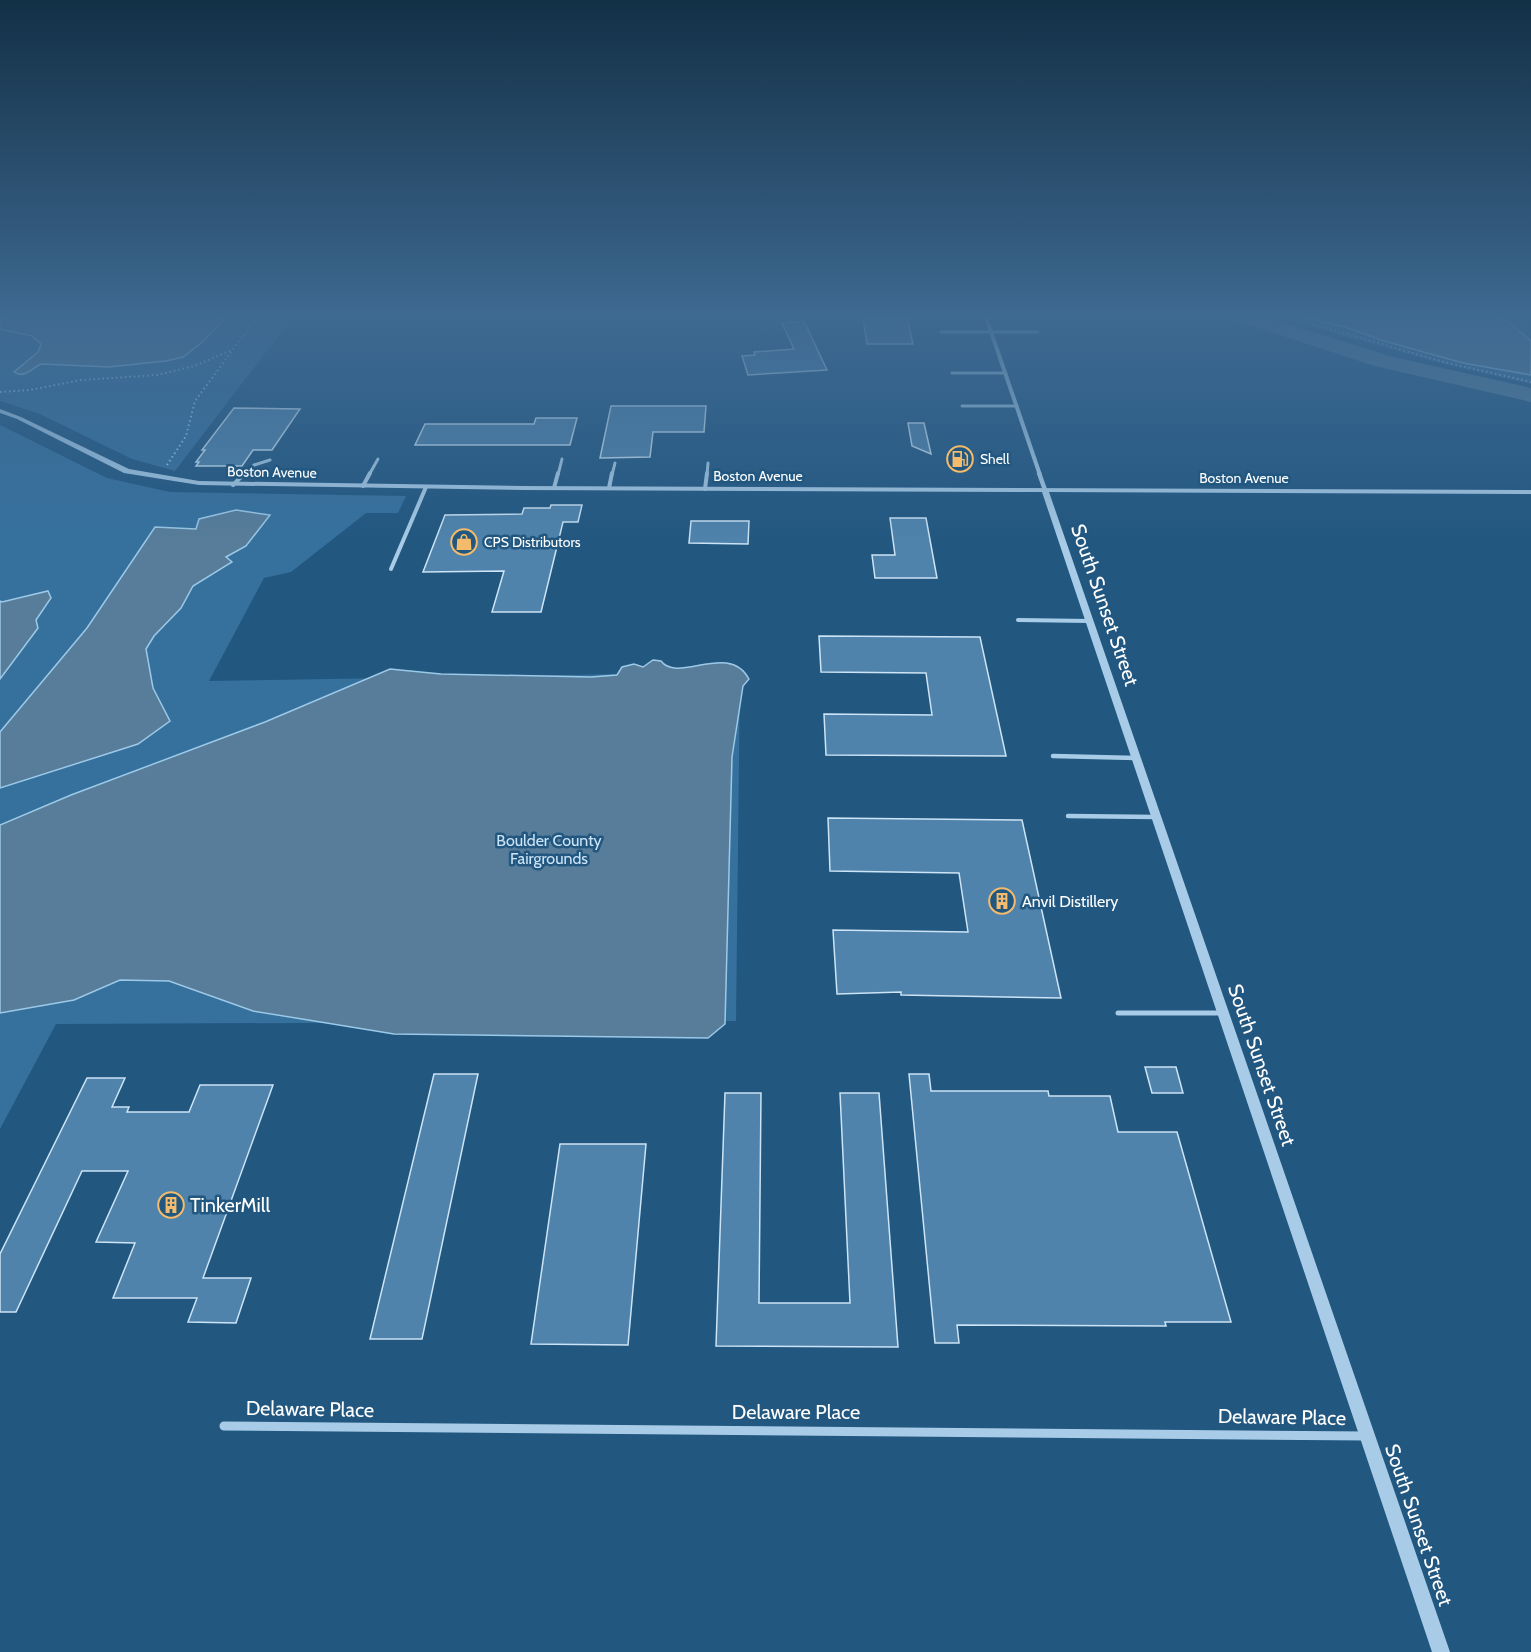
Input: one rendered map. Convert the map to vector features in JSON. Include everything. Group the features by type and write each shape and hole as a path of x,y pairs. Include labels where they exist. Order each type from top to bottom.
{"street":[{"path":"1012,391 1045,490"},
{"name":"Boston Avenue","path":"0,411 127,471 190,483 554,488 1531,492"},
{"name":"South Sunset Street","path":"1045,490 1441,1652"},
{"name":"Delaware Place","path":"224,1426 1368,1436"}],"lane":[{"path":"962,406 1017,406"},
{"path":"363,486 378,459"},
{"path":"554,488 562,459"},
{"path":"233,485 254,465 270,460"},
{"path":"609,488 615,463"},
{"path":"705,489 708,463"},
{"path":"391,569 426,487"},
{"path":"1018,620 1090,621"},
{"path":"1053,756 1137,758"},
{"path":"1068,816 1157,817"},
{"path":"1118,1013 1224,1013"}],"path":[{"path":"165,469 186,436 195,401 201,391"}],"green space":[{"path":"0,391 236,391 175,471 132,459 40,414 0,401"},
{"name":"Boulder County Fairgrounds","path":"0,425 107,478 170,492 406,496 398,513 366,513 291,572 264,578 209,681 740,672 736,1021 56,1024 0,1129"}],"shaded area":[{"path":"236,510 270,515 246,546 226,557 232,562 193,586 181,608 154,636 146,649 153,688 170,721 138,744 0,788 0,732 87,628 155,527 196,529 199,519"},
{"path":"48,591 51,598 36,620 38,628 0,679 0,601"},
{"name":"Boulder County Fairgrounds","path":"653,660 661,661 669,667 679,668 729,663 740,668 749,679 743,686 732,757 725,1024 708,1038 394,1034 253,1011 169,981 120,980 74,1000 0,1013 0,825 71,795 265,722 390,669 441,674 591,677 617,675 622,667 634,664 643,667"}],"building":[{"path":"611,406 706,406 704,432 653,432 650,457 600,458"},
{"path":"234,408 300,409 272,450 253,450 242,466 196,466 199,462 196,462 205,450 202,450"},
{"path":"536,418 577,418 570,445 415,445 425,424 534,424"},
{"path":"908,423 924,423 931,454 912,446"},
{"path":"551,505 582,505 578,522 563,522 541,612 492,612 504,571 423,572 445,515 522,514 524,508 550,508"},
{"path":"890,518 926,518 937,578 875,578 872,555 895,555"},
{"path":"691,521 749,521 748,544 689,543"},
{"path":"819,636 980,637 1006,756 826,755 824,714 932,715 926,673 821,672"},
{"name":"Anvil Distillery","path":"828,818 1022,820 1061,998 901,995 901,992 837,994 833,930 968,932 959,873 830,871"},
{"path":"1145,1067 1176,1067 1183,1093 1152,1093"},
{"path":"434,1074 478,1074 422,1339 370,1339"},
{"path":"909,1074 929,1074 931,1091 1048,1091 1049,1096 1110,1096 1118,1132 1177,1132 1231,1322 1165,1322 1166,1326 957,1325 959,1343 935,1343"},
{"name":"TinkerMill","path":"87,1078 125,1078 112,1107 129,1107 127,1112 189,1112 200,1085 273,1085 203,1278 251,1278 236,1323 188,1322 197,1298 113,1298 135,1243 96,1242 128,1171 82,1171 16,1312 0,1312 0,1254"},
{"path":"725,1093 761,1093 759,1303 850,1303 840,1093 879,1093 898,1347 716,1346"},
{"path":"560,1144 646,1144 628,1345 531,1344"}],"waterway":[{"path":"1514,391 1531,395"}],"place":[{"name":"Shell","path":"960,459"},
{"name":"CPS Distributors","path":"464,542"},
{"name":"Anvil Distillery","path":"1002,901"},
{"name":"TinkerMill","path":"171,1205"}]}
